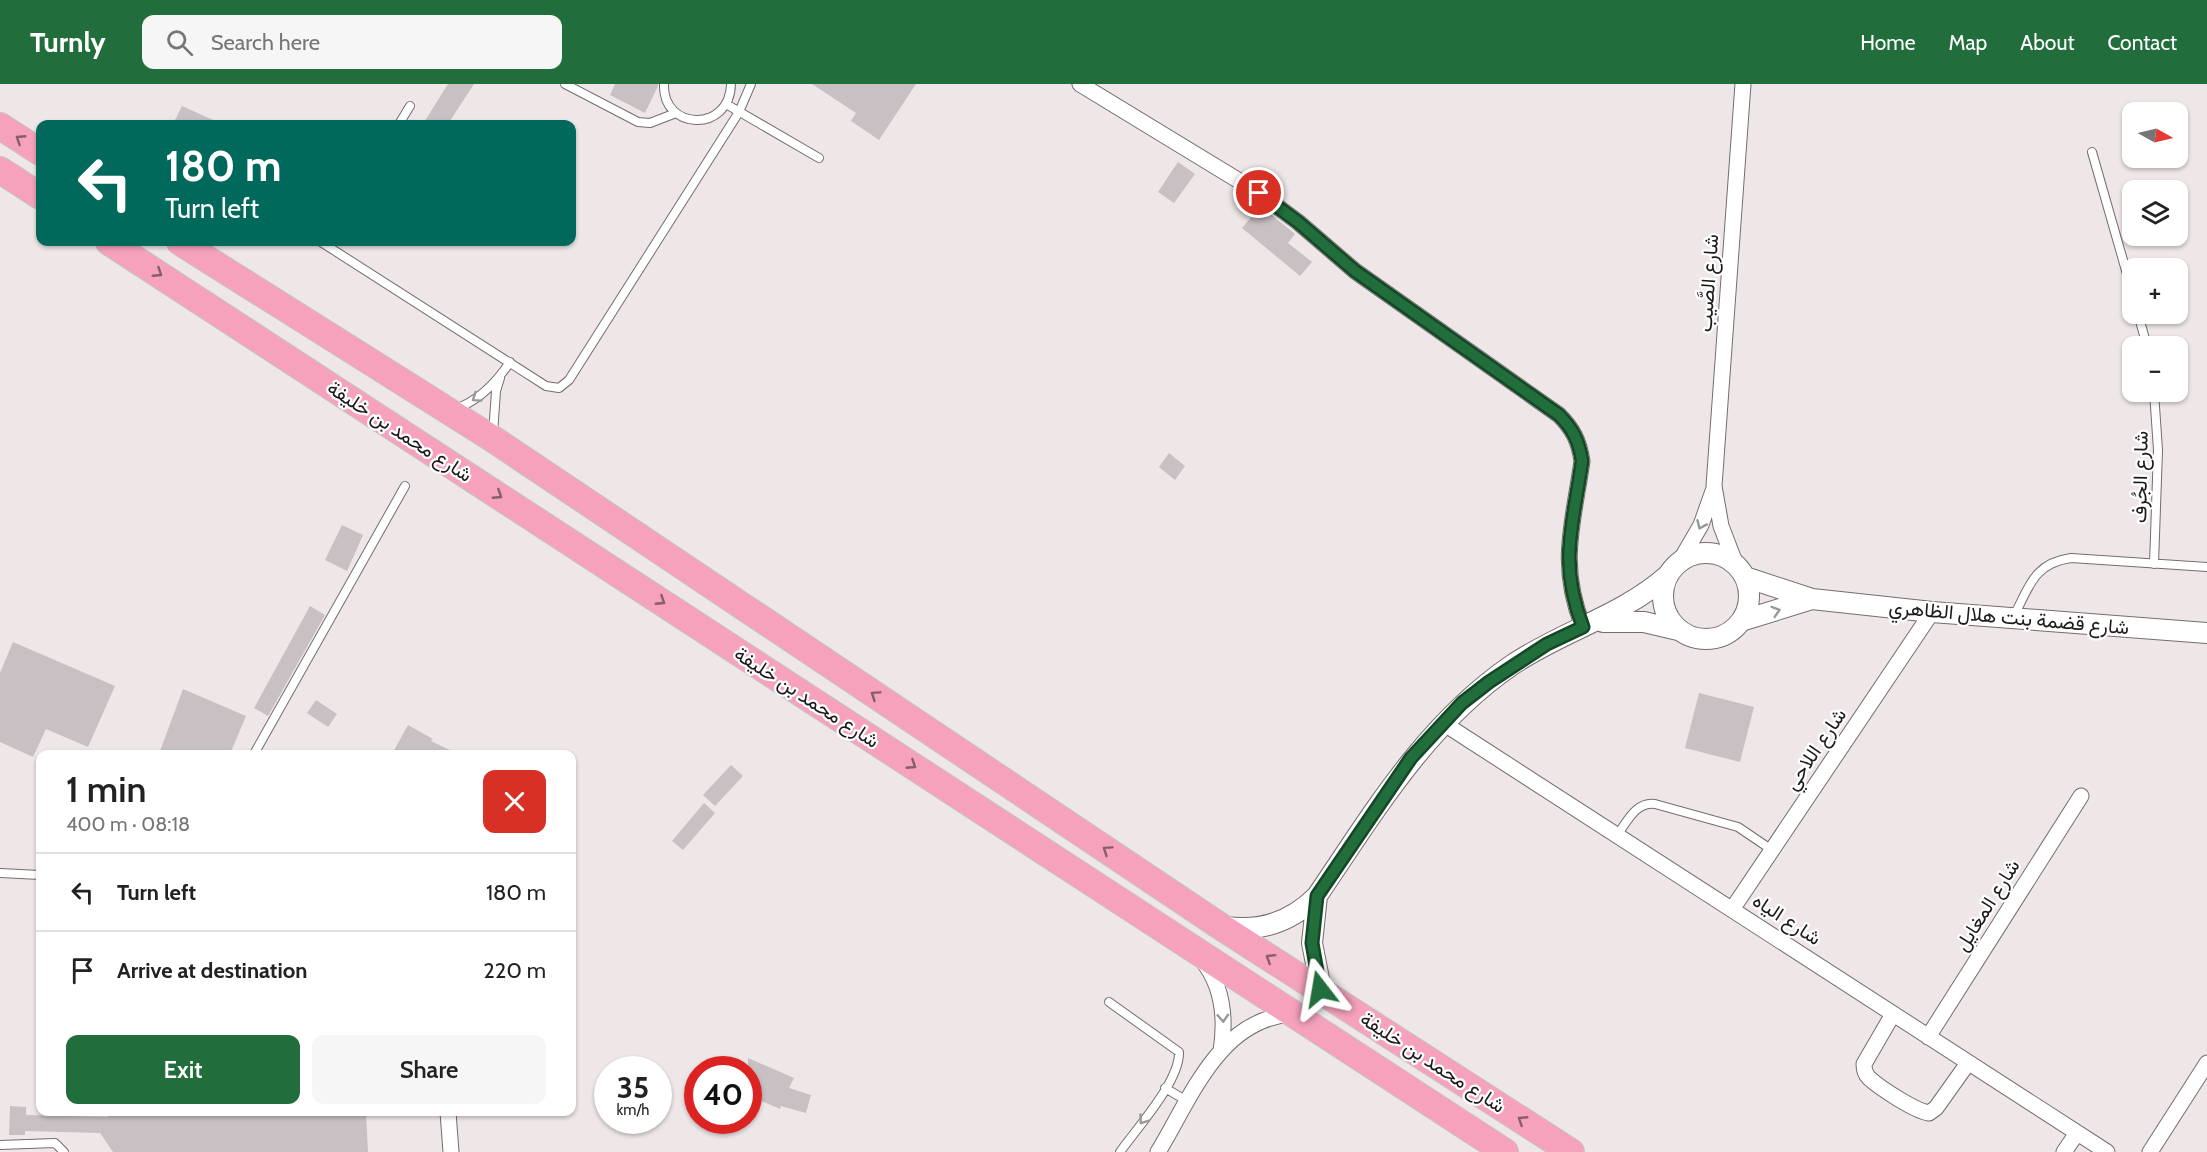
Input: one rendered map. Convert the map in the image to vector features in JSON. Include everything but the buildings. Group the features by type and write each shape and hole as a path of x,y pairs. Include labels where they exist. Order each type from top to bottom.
{"highway":[{"path":"0,126 36,149"},
{"path":"0,170 21,187"},
{"name":"شارع محمد بن خليفة","path":"116,246 1505,1152"},
{"name":"شارع محمد بن خليفة","path":"186,246 493,439 1220,926 1571,1152"}],"street":[{"path":"1080,84 1259,193 1298,222 1355,271 1559,415 1571,427 1580,443 1582,461 1568,570 1572,600 1587,625"},
{"name":"شارع الصَّيب","path":"1741,571 1721,526 1714,486 1743,84"},
{"name":"شارع الصَّيب","path":"1674,568 1701,525 1714,486"},
{"path":"1220,926 1235,929 1265,927 1294,916 1317,896 1411,758 1462,703 1513,664 1587,625 1640,598 1690,555 1715,553 1741,571 1749,600 1741,621 1733,630 1712,639 1689,636 1678,630 1635,621 1587,625"},
{"path":"1674,568 1664,584 1663,604 1666,614 1678,630"},
{"name":"شارع قضمة بنت هلال الظاهري","path":"1741,571 1812,600 1932,612 2207,633"},
{"name":"شارع قضمة بنت هلال الظاهري","path":"1741,621 1812,600"},
{"name":"شارع اللاحي","path":"1733,908 1932,612"},
{"name":"شارع الياه","path":"1443,723 1733,908 2107,1152"},
{"name":"شارع المغايل","path":"1928,1037 2081,796"},
{"path":"1317,896 1312,943 1320,989"},
{"path":"1195,950 1215,980 1221,997 1224,1034 1220,1051"},
{"path":"1164,1146 1187,1101 1231,1038 1259,1020 1292,1014"},
{"path":"1893,1014 1864,1064 1866,1074 1879,1085 1919,1110 1929,1113 1936,1108 1968,1063"},
{"path":"2150,1152 2207,1063"},
{"path":"448,1116 451,1152"},
{"path":"2064,1152 2077,1132"}],"lane":[{"path":"565,84 638,122 650,123 676,113"},
{"path":"664,84 665,97 676,113 684,118 703,120 720,112 726,104 731,84"},
{"path":"331,246 552,388 565,385 739,111 751,84"},
{"path":"726,104 819,158"},
{"path":"401,120 410,106"},
{"path":"2092,152 2122,258"},
{"path":"447,412 477,399 500,376 510,362"},
{"path":"493,439 495,399 500,376"},
{"name":"شارع الجُرف","path":"2154,564 2158,450 2155,402"},
{"path":"256,750 405,486"},
{"path":"2013,618 2038,572 2056,560 2071,558 2207,567"},
{"path":"1618,834 1636,809 1648,803 1738,827 1772,850"},
{"path":"0,873 36,875"},
{"path":"1109,1002 1179,1052 1179,1062 1165,1088 1120,1152"},
{"path":"1165,1088 1187,1101"},
{"path":"0,1145 55,1143 64,1152"}],"route":[{"path":"1259,193 1298,222 1355,271 1559,415 1571,427 1580,443 1582,461 1568,554 1568,570 1572,600 1583,627 1547,644 1513,664 1489,682 1462,703 1411,758 1317,896 1312,943 1320,989"}]}
